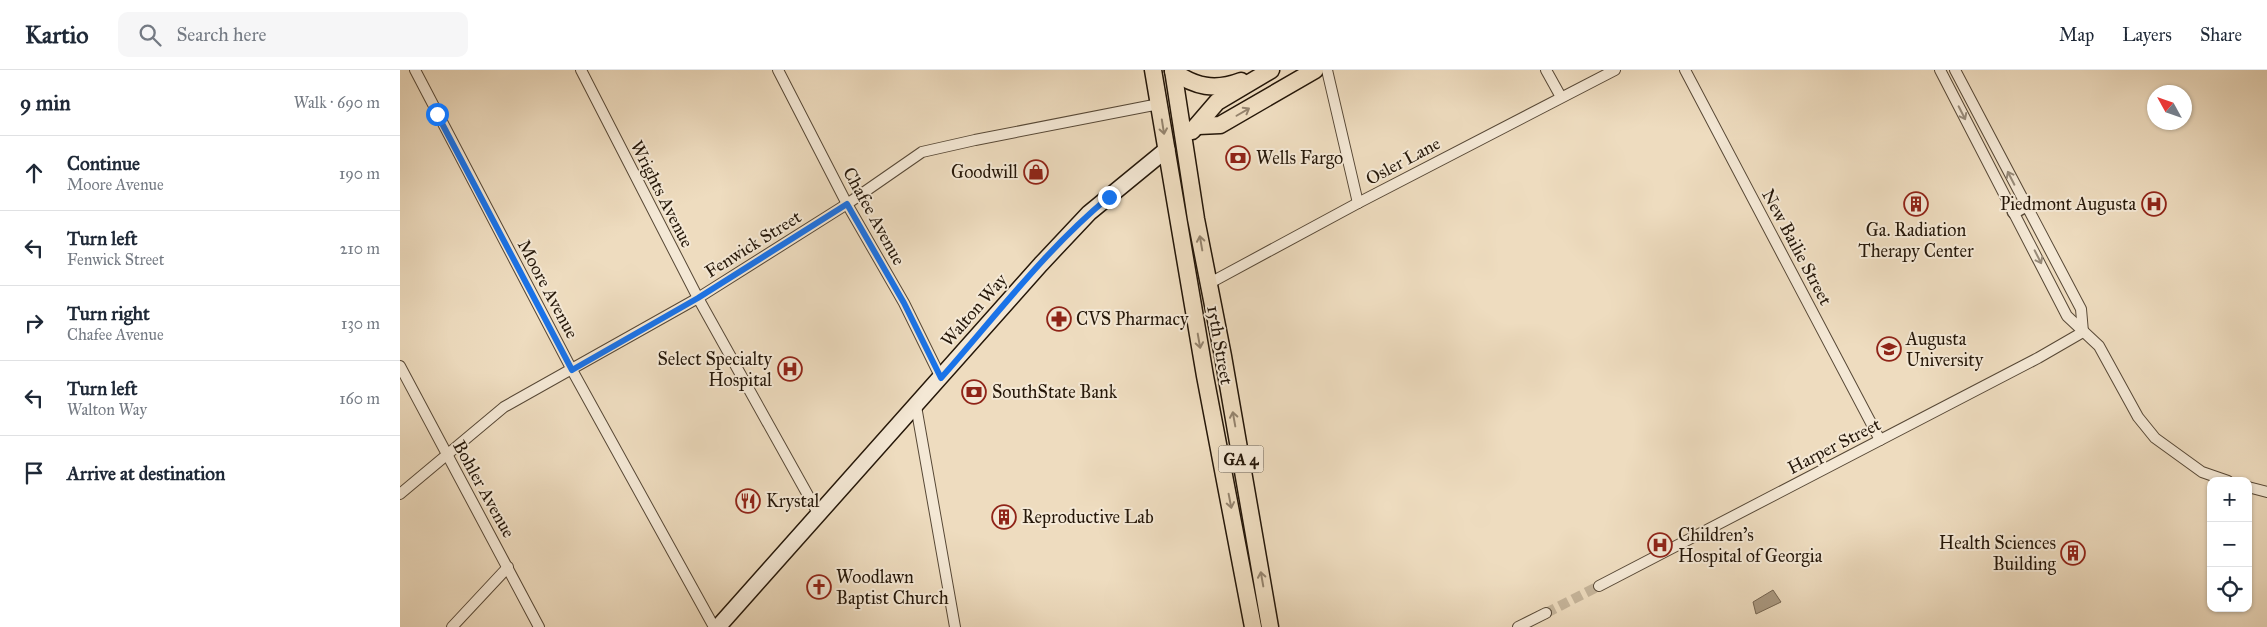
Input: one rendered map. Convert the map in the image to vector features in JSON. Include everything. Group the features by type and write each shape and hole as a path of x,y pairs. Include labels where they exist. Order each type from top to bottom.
{"main road":[{"name":"15th Street","path":"1154,70 1205,376 1253,627"},
{"path":"1173,71 1186,81 1200,87 1227,87 1269,70"},
{"name":"Walton Way","path":"718,627 1041,264 1089,213 1198,126 1218,102 1269,70"},
{"path":"1198,126 1220,125 1315,70"},
{"name":"15th Street","path":"1173,71 1208,284 1270,627"}],"street":[{"name":"Moore Avenue","path":"415,70 572,370 714,627"},
{"name":"Wrights Avenue","path":"581,70 698,298 818,515"},
{"name":"Chafee Avenue","path":"778,70 847,204 904,303 941,378"},
{"path":"1328,70 1358,203"},
{"path":"1546,70 1561,97"},
{"name":"Osler Lane","path":"1208,284 1358,203 1614,70"},
{"name":"New Bailie Street","path":"1685,70 1880,440"},
{"path":"1940,70 2020,209 2081,309 2083,332"},
{"path":"1955,70 2020,209 2067,316 2099,346 2138,417 2155,438 2202,472 2216,477"},
{"name":"Fenwick Street","path":"400,494 504,407 698,298 847,204 922,152 1159,104"},
{"name":"Harper Street","path":"1598,586 2038,358 2083,332"},
{"name":"Bohler Avenue","path":"400,366 539,627"},
{"path":"916,406 955,627"},
{"path":"2252,488 2267,492"},
{"path":"452,627 508,567"},
{"path":"1518,627 1546,613"}],"shaded area":[{"path":"1773,590 1781,602 1756,614 1753,602"}],"tunnel":[{"path":"1546,613 1599,586"}],"place":[{"name":"Wells Fargo","path":"1238,158"},
{"name":"Goodwill","path":"1036,172"},
{"name":"Ga. Radiation Therapy Center","path":"1916,204"},
{"name":"Piedmont Augusta","path":"2154,204"},
{"name":"CVS Pharmacy","path":"1059,319"},
{"name":"Augusta University","path":"1889,349"},
{"name":"Select Specialty Hospital","path":"790,369"},
{"name":"SouthState Bank","path":"974,392"},
{"name":"Krystal","path":"748,501"},
{"name":"Reproductive Lab","path":"1004,517"},
{"name":"Children's Hospital of Georgia","path":"1660,545"},
{"name":"Health Sciences Building","path":"2073,553"},
{"name":"Woodlawn Baptist Church","path":"819,587"}],"route":[{"path":"437,114 572,370 698,298 847,204 904,303 941,378 1041,264 1089,213 1109,197"}]}
